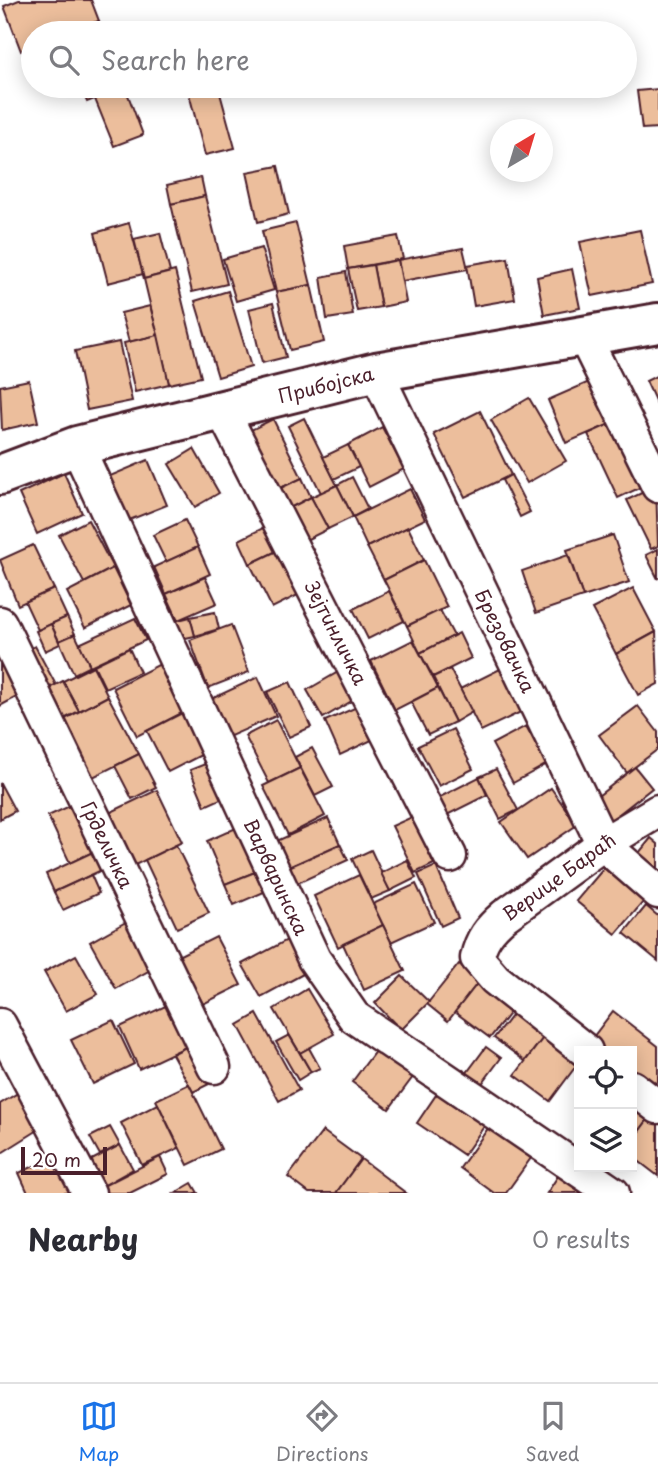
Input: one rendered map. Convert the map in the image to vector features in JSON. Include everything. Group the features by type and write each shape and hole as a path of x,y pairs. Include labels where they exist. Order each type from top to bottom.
{"street":[{"name":"Прибојска","path":"0,475 77,446 376,372 658,323"},
{"path":"584,336 658,486"},
{"name":"Брезовачка","path":"376,372 603,844 658,892"},
{"name":"Зејтинличка","path":"222,410 450,856"},
{"name":"Варваринска","path":"77,446 314,959 354,1017 613,1193"},
{"name":"Грделичка","path":"0,623 214,1067"},
{"name":"Верице Бараћ","path":"580,1046 495,979 477,958 480,943 489,929 603,844 658,811"},
{"path":"0,1025 89,1193"},
{"path":"637,1091 658,1107"}],"building":[{"path":"19,0 91,0 99,21 21,21 21,51 4,6"},
{"path":"658,89 658,128 642,129 637,91"},
{"path":"129,98 143,135 114,146 95,99"},
{"path":"190,98 221,98 235,148 205,155"},
{"path":"278,166 289,214 258,222 247,172"},
{"path":"201,177 205,196 171,204 167,185"},
{"path":"205,196 227,284 192,292 171,204"},
{"path":"129,223 143,274 108,283 95,233"},
{"path":"296,223 311,285 276,292 262,231"},
{"path":"640,230 652,284 592,296 580,242"},
{"path":"160,233 170,272 144,279 134,239"},
{"path":"398,236 403,259 348,269 344,246"},
{"path":"261,248 274,290 236,301 223,259"},
{"path":"463,248 468,269 402,281 398,260"},
{"path":"508,258 515,299 474,306 467,265"},
{"path":"398,260 406,302 381,307 373,265"},
{"path":"373,265 381,307 357,311 348,269"},
{"path":"572,269 580,308 544,315 537,277"},
{"path":"175,271 201,377 169,384 144,279"},
{"path":"346,272 353,315 327,319 321,277"},
{"path":"311,285 324,342 290,350 276,292"},
{"path":"228,291 251,367 218,377 195,301"},
{"path":"273,303 286,357 262,363 249,309"},
{"path":"150,306 158,335 129,342 121,313"},
{"path":"158,335 169,384 135,392 124,343"},
{"path":"119,342 132,401 87,410 75,351"},
{"path":"658,375 658,407 646,381"},
{"path":"596,379 615,422 566,443 548,400"},
{"path":"29,380 38,422 2,430 0,386"},
{"path":"529,398 566,461 527,483 491,420"},
{"path":"480,411 511,475 465,497 434,434"},
{"path":"304,418 337,485 321,493 288,426"},
{"path":"623,418 654,481 618,498 588,434"},
{"path":"273,419 302,478 272,492 243,434"},
{"path":"382,427 404,469 369,487 348,445"},
{"path":"348,445 359,467 334,479 323,457"},
{"path":"194,449 219,493 195,507 169,464"},
{"path":"148,460 167,505 122,523 103,479"},
{"path":"64,473 82,513 37,534 19,494"},
{"path":"511,475 530,512 520,517 502,480"},
{"path":"352,477 368,509 353,517 337,485"},
{"path":"302,478 311,497 282,512 272,492"},
{"path":"337,485 353,517 328,529 311,497"},
{"path":"656,486 658,546 651,549 627,500"},
{"path":"410,489 425,519 367,547 353,517"},
{"path":"311,497 328,529 298,544 282,512"},
{"path":"88,520 113,568 84,583 59,535"},
{"path":"185,520 198,547 166,562 153,535"},
{"path":"273,523 285,547 250,564 239,540"},
{"path":"408,527 424,560 384,580 367,547"},
{"path":"613,535 629,582 583,597 567,550"},
{"path":"33,545 54,589 18,605 0,560"},
{"path":"198,547 210,574 166,594 154,567"},
{"path":"285,547 306,591 272,608 250,564"},
{"path":"658,549 658,579 646,555"},
{"path":"568,555 583,597 536,613 522,571"},
{"path":"424,560 447,607 407,626 384,580"},
{"path":"113,568 131,605 85,628 67,592"},
{"path":"205,577 217,603 178,620 166,594"},
{"path":"633,588 656,632 616,654 592,609"},
{"path":"54,589 67,617 38,630 25,602"},
{"path":"389,591 404,621 368,639 353,609"},
{"path":"440,610 454,636 420,653 407,626"},
{"path":"215,612 219,629 195,636 190,617"},
{"path":"67,617 75,634 59,641 51,624"},
{"path":"190,617 195,636 171,641 167,623"},
{"path":"135,618 146,640 90,666 79,644"},
{"path":"51,624 60,644 45,651 36,631"},
{"path":"231,625 249,672 208,688 190,640"},
{"path":"656,632 658,684 638,695 616,654"},
{"path":"459,633 471,658 433,677 420,653"},
{"path":"75,634 90,666 74,674 59,641"},
{"path":"413,640 438,688 395,710 371,661"},
{"path":"35,646 56,685 41,692 21,653"},
{"path":"129,648 140,672 105,688 94,665"},
{"path":"0,655 26,692 0,706"},
{"path":"160,664 184,712 137,736 113,688"},
{"path":"93,666 108,696 79,711 63,681"},
{"path":"502,668 523,711 481,731 460,689"},
{"path":"450,669 472,712 455,722 433,677"},
{"path":"340,671 355,699 323,718 307,690"},
{"path":"258,677 276,716 226,738 209,700"},
{"path":"63,681 79,711 57,723 41,692"},
{"path":"290,682 311,727 289,737 267,692"},
{"path":"438,688 455,722 428,735 411,702"},
{"path":"108,696 139,754 93,777 63,720"},
{"path":"359,706 374,739 340,755 325,721"},
{"path":"638,706 658,732 658,749 627,773 599,735"},
{"path":"184,712 205,753 168,772 147,731"},
{"path":"276,720 300,768 269,783 245,736"},
{"path":"526,726 547,764 513,783 492,744"},
{"path":"453,729 473,769 439,786 418,746"},
{"path":"312,748 333,787 315,796 295,757"},
{"path":"139,754 156,787 132,799 115,766"},
{"path":"210,762 225,797 205,806 190,770"},
{"path":"635,767 652,788 610,821 593,800"},
{"path":"300,768 325,816 288,835 263,786"},
{"path":"496,769 518,810 500,819 479,777"},
{"path":"479,777 487,795 445,816 436,799"},
{"path":"0,783 15,811 0,819"},
{"path":"551,788 577,825 527,859 501,822"},
{"path":"157,790 182,842 131,867 107,814"},
{"path":"74,804 95,851 70,863 48,816"},
{"path":"412,817 434,864 415,873 392,826"},
{"path":"328,818 340,844 282,870 270,844"},
{"path":"236,828 255,872 225,884 207,841"},
{"path":"651,838 658,844 658,878 634,859"},
{"path":"340,844 348,860 289,887 282,870"},
{"path":"176,845 209,913 177,928 145,860"},
{"path":"371,850 390,891 371,899 352,859"},
{"path":"95,851 104,869 54,892 46,874"},
{"path":"407,860 416,878 390,891 381,873"},
{"path":"436,866 458,918 441,926 418,874"},
{"path":"604,868 644,901 616,934 576,901"},
{"path":"255,872 264,892 234,905 225,884"},
{"path":"91,875 99,893 63,910 54,892"},
{"path":"359,875 383,925 338,947 314,896"},
{"path":"416,884 434,922 391,942 373,904"},
{"path":"646,906 658,916 658,961 624,933"},
{"path":"133,918 159,965 116,989 90,942"},
{"path":"383,925 405,971 364,990 343,944"},
{"path":"216,937 241,985 203,1004 178,956"},
{"path":"287,940 305,973 261,997 242,964"},
{"path":"76,955 98,994 66,1011 44,972"},
{"path":"459,964 480,980 448,1021 427,1004"},
{"path":"402,976 429,1002 401,1030 375,1003"},
{"path":"480,980 514,1007 490,1038 455,1012"},
{"path":"307,989 334,1034 300,1053 274,1009"},
{"path":"172,1003 192,1044 139,1069 120,1027"},
{"path":"515,1011 546,1034 525,1061 494,1038"},
{"path":"613,1011 658,1046 658,1081 649,1093 637,1083 637,1046 587,1045"},
{"path":"257,1014 299,1090 279,1101 238,1025"},
{"path":"113,1020 134,1064 93,1084 71,1040"},
{"path":"546,1034 574,1058 574,1069 550,1101 515,1075"},
{"path":"289,1035 311,1072 298,1080 276,1042"},
{"path":"192,1044 213,1082 193,1092 172,1054"},
{"path":"486,1047 501,1058 475,1093 460,1082"},
{"path":"309,1048 320,1068 311,1072 300,1053"},
{"path":"376,1050 413,1077 389,1109 352,1082"},
{"path":"189,1084 221,1149 188,1165 156,1100"},
{"path":"21,1091 43,1127 0,1154 0,1104"},
{"path":"438,1092 485,1125 464,1155 417,1123"},
{"path":"637,1103 652,1114 637,1134"},
{"path":"158,1104 179,1148 142,1165 121,1123"},
{"path":"652,1114 658,1119 658,1176 637,1160 637,1134"},
{"path":"110,1127 120,1145 100,1155 90,1137"},
{"path":"489,1127 531,1158 506,1193 494,1193 460,1168"},
{"path":"323,1131 361,1159 336,1193 309,1193 288,1177"},
{"path":"120,1145 133,1169 101,1187 88,1162"},
{"path":"58,1155 76,1193 28,1193 19,1173"},
{"path":"160,1157 168,1174 130,1193 104,1193 101,1187"},
{"path":"361,1159 406,1193 336,1193"},
{"path":"558,1176 584,1193 547,1193"},
{"path":"192,1183 198,1193 175,1193"}]}
